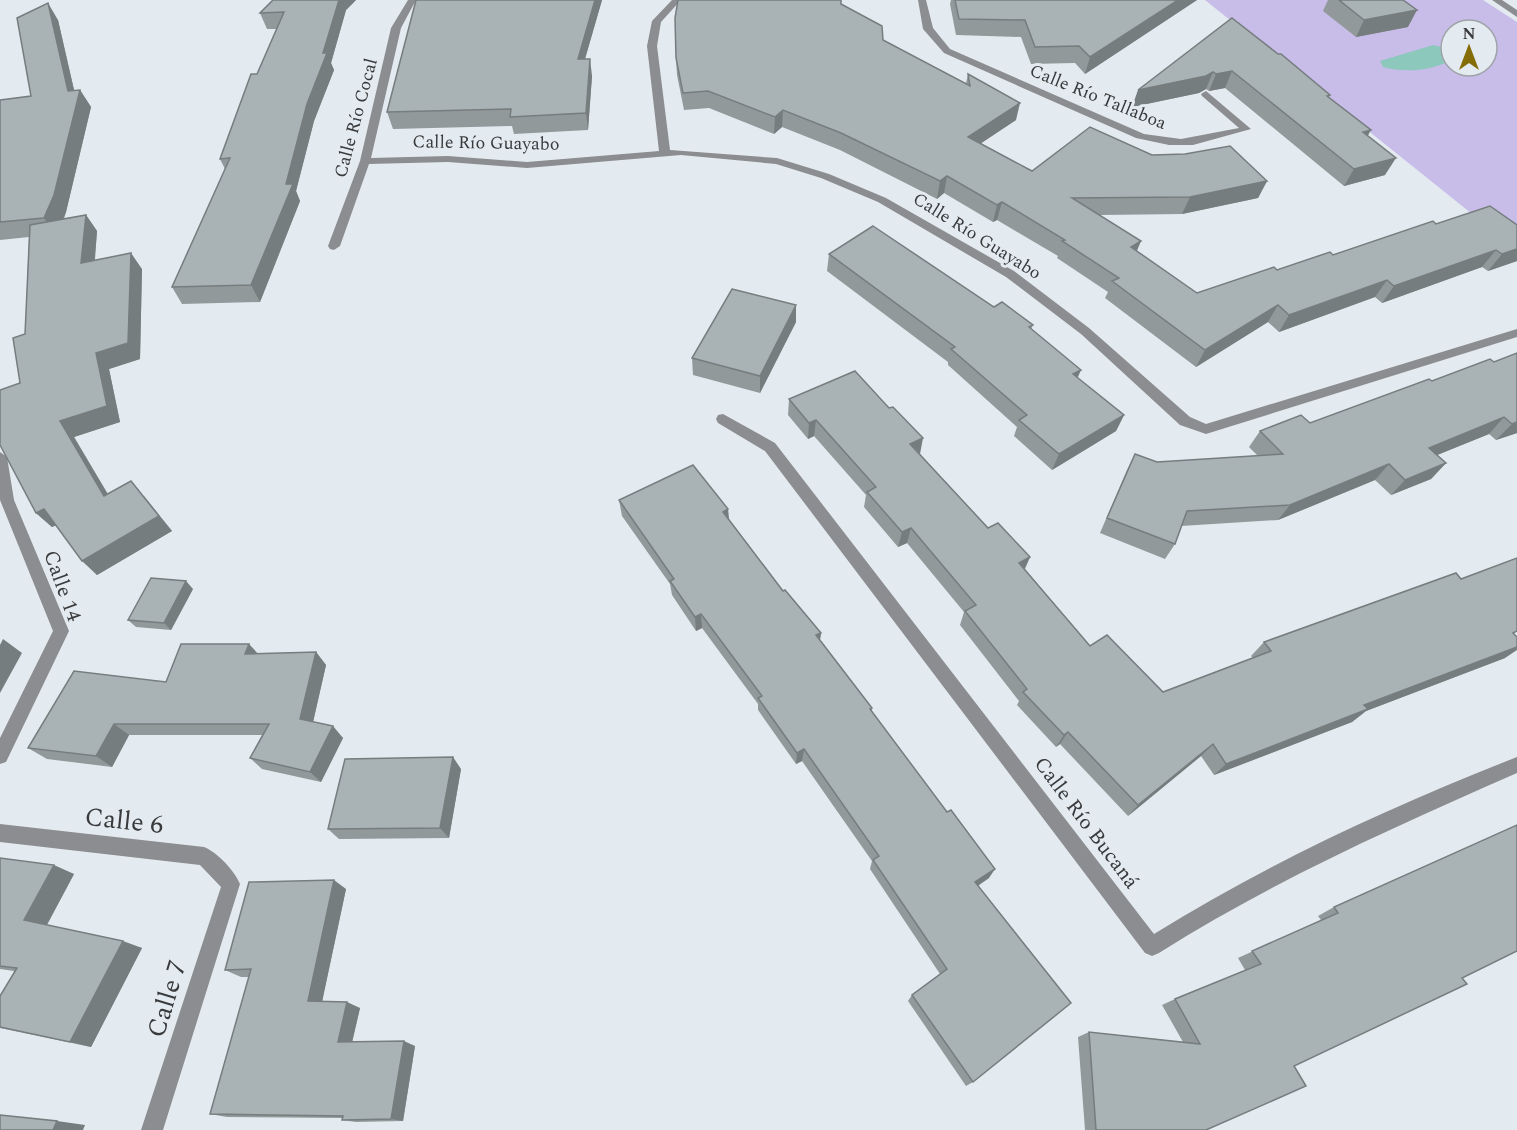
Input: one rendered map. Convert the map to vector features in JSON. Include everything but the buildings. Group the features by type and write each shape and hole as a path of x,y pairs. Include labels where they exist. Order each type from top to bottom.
{"street":[{"name":"Calle Río Cocal","path":"334,246 365,161 396,28 412,0"},
{"path":"664,154 652,46 657,21 676,0"},
{"name":"Calle Río Tallaboa","path":"922,0 928,29 946,51 1140,136 1165,143 1190,143 1246,129 1206,94"},
{"path":"1496,0 1517,14"},
{"name":"Calle Río Guayabo","path":"365,161 448,159 527,165 664,154 714,154 777,161 825,176 882,200 1010,274 1085,331 1185,421 1206,429 1517,333"},
{"name":"Calle Río Bucaná","path":"723,419 770,447 1152,946 1208,909 1372,827 1517,765"},
{"name":"Calle 14","path":"0,457 7,500 61,631 0,756"},
{"name":"Calle 6","path":"0,833 204,856 231,884"},
{"name":"Calle 7","path":"152,1130 231,884"}],"shaded area":[{"path":"1205,0 1483,0 1517,22 1517,250"},
{"path":"1433,45 1439,46 1439,66 1427,69 1391,69 1383,67 1380,61"}]}
